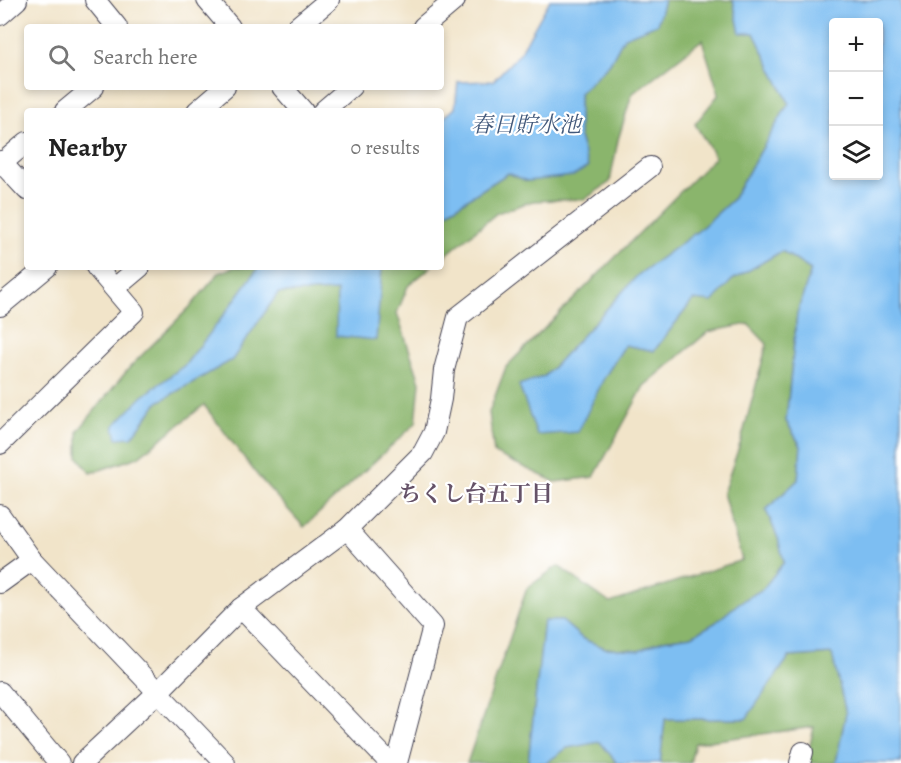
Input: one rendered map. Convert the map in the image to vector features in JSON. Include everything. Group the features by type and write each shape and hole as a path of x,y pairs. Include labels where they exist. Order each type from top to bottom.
{"street":[{"path":"0,15 17,0"},
{"path":"95,0 115,24"},
{"path":"207,0 227,24"},
{"path":"427,24 455,0"},
{"path":"300,24 323,2"},
{"path":"69,108 90,90"},
{"path":"200,108 222,90"},
{"path":"285,90 300,108"},
{"path":"326,108 348,90"},
{"path":"24,144 1,163 24,187"},
{"path":"81,763 157,693 241,608 347,529 423,453 434,432 444,369 458,317 650,167"},
{"path":"0,306 43,270"},
{"path":"0,444 134,312 99,270"},
{"path":"115,288 136,270"},
{"path":"0,515 32,560 225,763"},
{"path":"347,529 433,626 397,763"},
{"path":"0,583 32,560"},
{"path":"241,608 390,763"},
{"path":"0,692 59,763"}],"green space":[{"path":"664,0 733,0 740,32 754,33 789,103 732,200 698,231 638,275 545,376 519,386 604,378 625,345 654,351 693,300 712,301 732,280 782,251 811,270 797,314 786,421 801,446 798,480 766,510 778,538 784,562 763,589 739,603 715,623 692,636 663,640 639,650 605,648 583,639 562,621 544,621 528,763 467,763 527,588 558,566 610,603 742,560 723,493 741,441 767,344 748,324 708,332 644,386 594,477 555,482 494,453 489,412 506,367 715,157 695,124 719,94 702,40 632,94 618,140 610,182 585,199 533,201 497,213 444,257 444,214 508,173 527,181 588,167 579,137 579,93 610,63 624,37 657,24"},
{"path":"226,270 257,270 185,365 142,397 132,437 158,402 232,360 278,293 337,291 376,339 382,270 427,270 408,286 397,313 420,382 416,423 304,527 258,476 204,405 138,457 91,473 78,457 78,431 130,367 190,307 219,273"},
{"path":"833,654 846,713 836,763 806,763 814,727 695,743 690,763 660,763 665,719 745,719 789,657"},
{"path":"600,741 617,763 546,763 567,748"}],"water":[{"name":"春日貯水池","path":"550,0 664,0 657,24 624,37 610,63 579,93 579,137 588,167 573,176 527,181 508,173 444,214 444,117 455,108 458,82 493,81 520,53"},
{"path":"733,0 901,0 901,763 836,763 846,713 832,654 789,657 746,719 665,719 660,763 617,763 600,742 567,748 546,763 528,763 544,621 562,621 583,639 605,648 639,650 663,640 692,636 715,623 739,603 763,589 784,562 778,538 766,510 798,480 801,446 786,421 797,314 811,270 782,251 732,280 712,302 693,300 654,351 625,345 604,378 578,432 537,435 519,385 545,376 638,275 698,231 732,200 789,103 754,33 740,33"},
{"path":"257,270 382,270 376,340 336,336 337,291 278,293 232,360 158,402 132,437 117,438 114,426 142,397 185,365"}],"district":[{"name":"ちくし台五丁目","path":"476,493"}]}
